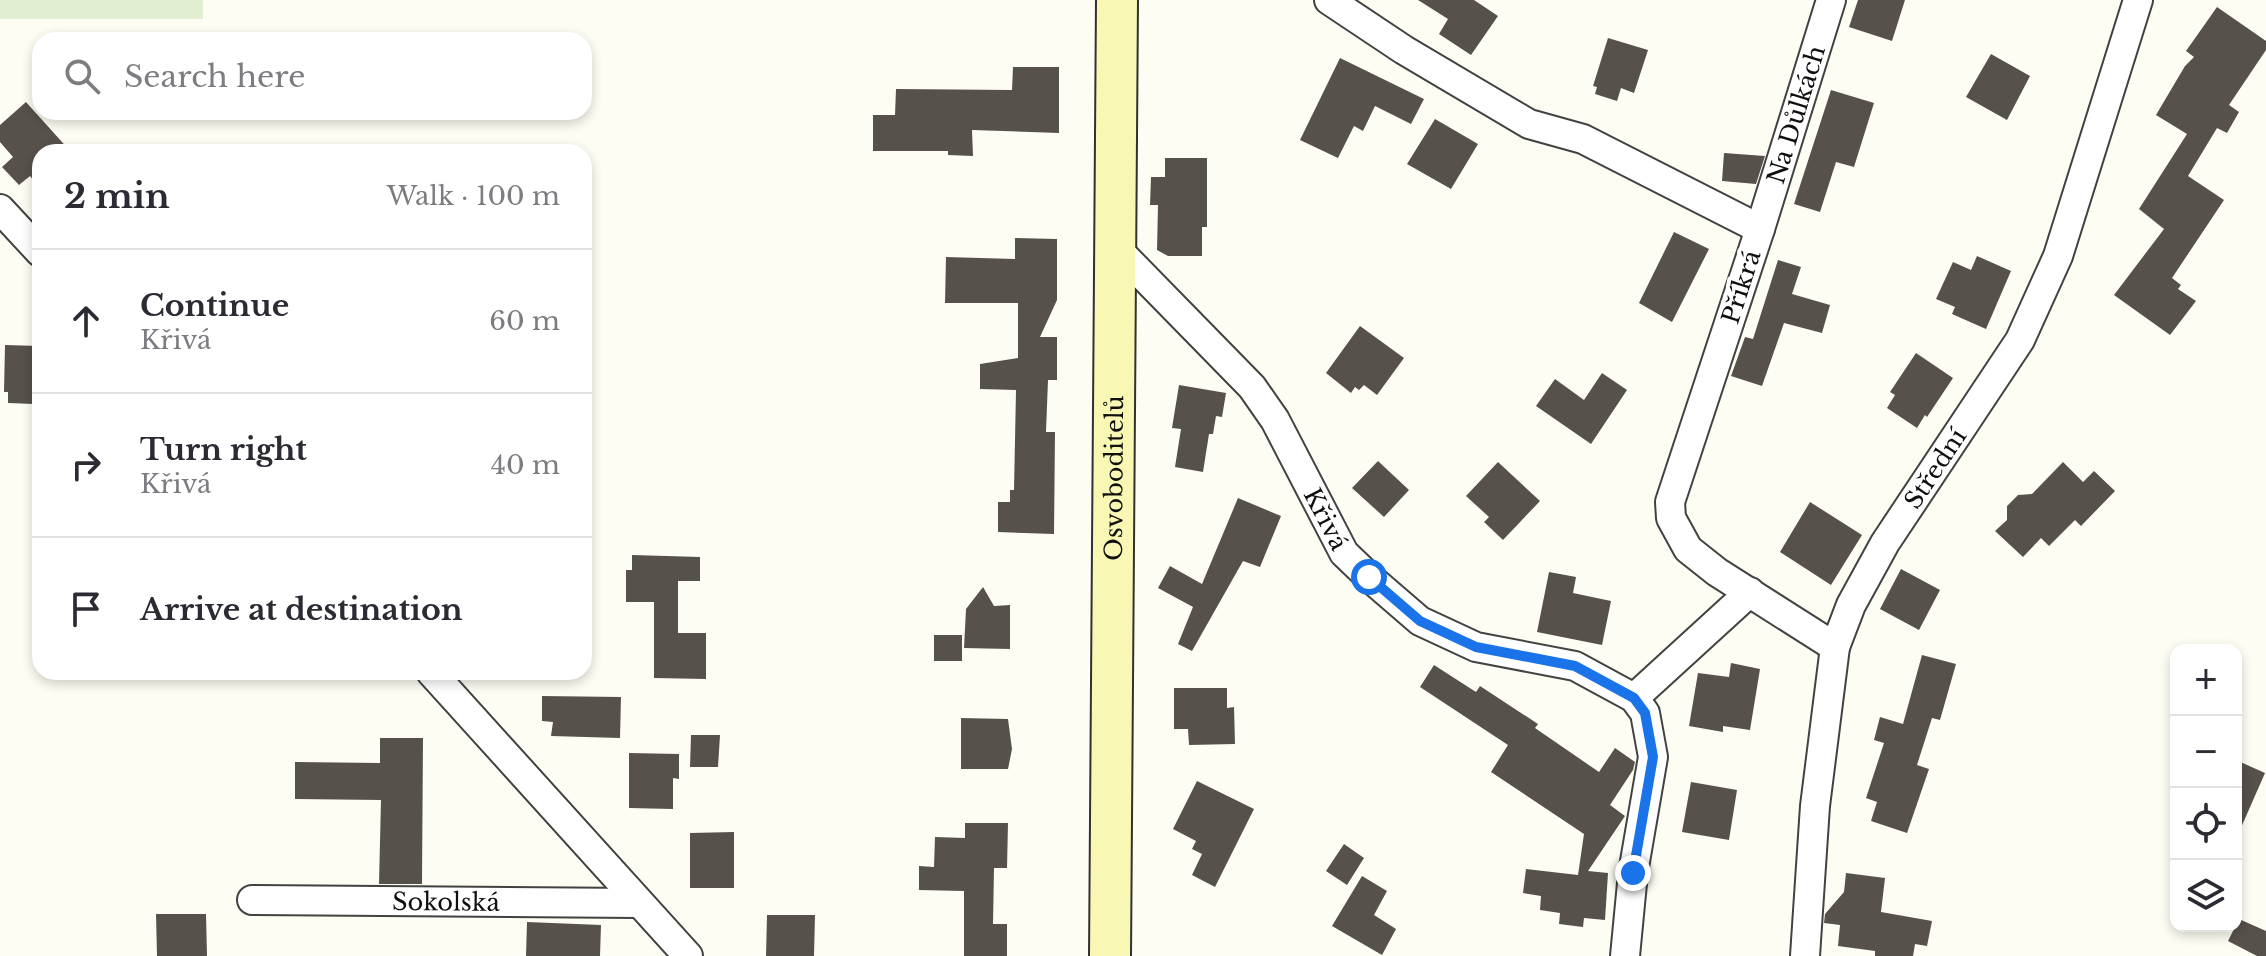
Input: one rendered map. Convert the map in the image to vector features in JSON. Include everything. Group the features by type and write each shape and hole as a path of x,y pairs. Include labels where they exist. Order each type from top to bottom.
{"street":[{"name":"Osvoboditelů","path":"1110,956 1117,0"},
{"name":"Příkrá","path":"1329,0 1404,50 1529,124 1583,139 1760,229 1670,502 1671,518 1688,549 1717,572 1835,647"},
{"name":"Na Důlkách","path":"1760,229 1831,0"},
{"name":"Střední","path":"1805,956 1812,834 1835,647 1851,605 1885,543 2020,340 2058,256 2138,0"},
{"path":"0,209 32,243"},
{"name":"Křivá","path":"1116,248 1252,387 1282,433 1344,553 1369,577 1420,621 1476,647 1575,666 1634,698"},
{"path":"1625,956 1633,873 1653,757 1645,713 1634,698 1750,592"},
{"path":"438,680 688,956"},
{"name":"Sokolská","path":"252,900 638,903"}],"green space":[{"path":"0,0 203,0 203,19 0,19"}],"building":[{"path":"1418,0 1474,0 1498,16 1471,55 1439,34 1448,19"},
{"path":"1858,0 1905,0 1892,41 1849,27"},
{"path":"2217,7 2266,41 2266,50 2229,105 2239,112 2227,133 2217,128 2188,176 2224,200 2172,278 2181,285 2178,289 2196,301 2170,335 2114,295 2164,229 2139,209 2187,134 2156,115 2185,66 2194,57 2186,51"},
{"path":"1608,38 1648,50 1634,93 1621,88 1617,101 1595,94 1597,87 1593,86"},
{"path":"1991,54 2030,76 2007,120 1966,97"},
{"path":"1340,58 1424,99 1411,124 1375,106 1363,131 1354,126 1338,158 1300,140"},
{"path":"1013,67 1059,67 1059,133 972,130 973,156 948,155 948,151 873,151 873,115 895,115 896,89 1012,90"},
{"path":"1831,90 1874,103 1854,167 1836,162 1820,212 1794,204"},
{"path":"26,102 32,109 32,120 42,120 64,144 32,144 32,178 30,176 19,185 2,167 13,157 0,142 0,125"},
{"path":"1435,119 1478,144 1451,189 1407,164"},
{"path":"1724,153 1765,156 1756,184 1722,181"},
{"path":"1165,158 1207,158 1207,227 1202,227 1202,256 1168,256 1157,250 1158,205 1150,205 1151,177 1165,177"},
{"path":"1674,232 1709,249 1672,322 1639,303"},
{"path":"1015,238 1057,239 1057,300 1040,337 1057,337 1057,380 1048,380 1046,432 1055,432 1054,534 998,532 998,502 1010,502 1010,490 1014,490 1016,390 980,389 980,364 1018,358 1018,303 945,303 946,257 1015,259"},
{"path":"1977,256 2011,271 1986,329 1952,314 1955,307 1936,299 1953,262 1971,270"},
{"path":"1778,260 1801,267 1792,294 1830,305 1822,333 1784,323 1762,386 1731,376 1745,337 1753,339"},
{"path":"1360,326 1404,358 1377,395 1364,385 1359,390 1355,387 1351,393 1326,373"},
{"path":"5,345 32,346 32,404 8,403 8,392 4,392"},
{"path":"1916,353 1953,378 1917,428 1887,408 1895,395 1890,392"},
{"path":"1602,373 1627,390 1591,444 1536,406 1555,379 1584,400"},
{"path":"1179,385 1226,393 1222,417 1216,416 1213,434 1209,434 1203,472 1175,467 1181,429 1172,428"},
{"path":"1378,461 1409,490 1384,517 1352,488"},
{"path":"1498,462 1540,501 1503,540 1484,522 1489,517 1466,496"},
{"path":"2063,462 2083,482 2094,471 2115,491 2081,526 2075,520 2049,546 2041,538 2023,557 1995,531 2007,520 2007,506 2018,495 2032,494"},
{"path":"1238,498 1281,516 1260,567 1243,561 1192,651 1178,644 1193,607 1158,588 1170,566 1202,584"},
{"path":"1810,502 1862,535 1831,585 1780,552"},
{"path":"632,555 700,557 700,581 678,581 678,633 706,633 706,679 654,678 654,602 626,602 626,570 632,570"},
{"path":"1901,569 1940,590 1919,630 1880,609"},
{"path":"1549,572 1576,577 1573,593 1611,601 1602,645 1537,632"},
{"path":"983,587 994,606 1010,605 1010,649 964,648 966,609"},
{"path":"934,635 962,635 962,661 934,661"},
{"path":"1922,655 1956,664 1940,720 1932,718 1917,765 1929,769 1907,833 1871,821 1877,802 1866,798 1884,743 1874,740 1880,717 1903,724"},
{"path":"1731,663 1760,669 1750,730 1723,726 1723,732 1689,726 1698,673 1729,677"},
{"path":"1434,665 1476,692 1480,686 1538,724 1535,728 1599,772 1615,748 1635,762 1610,805 1625,816 1588,871 1608,873 1605,920 1584,918 1583,927 1559,924 1560,913 1540,910 1541,896 1523,893 1526,869 1578,875 1584,834 1491,772 1508,745 1420,687"},
{"path":"1174,688 1227,688 1227,708 1234,707 1235,744 1189,745 1188,729 1174,729"},
{"path":"542,696 621,697 620,738 551,736 553,722 542,721"},
{"path":"961,718 1008,719 1012,749 1008,769 961,769"},
{"path":"691,735 720,735 718,767 690,767"},
{"path":"380,738 423,738 422,884 379,884 381,800 295,799 295,762 380,763"},
{"path":"629,753 679,754 679,779 673,778 673,809 629,808"},
{"path":"2242,763 2265,773 2242,825"},
{"path":"1197,781 1254,809 1215,887 1192,875 1202,854 1192,849 1196,841 1173,829"},
{"path":"1691,782 1737,790 1729,840 1682,832"},
{"path":"965,823 1008,823 1007,868 994,868 993,924 1007,924 1007,956 964,956 964,891 919,890 919,866 934,867 935,837 965,838"},
{"path":"734,832 734,888 690,888 690,833"},
{"path":"1344,844 1364,858 1347,885 1326,871"},
{"path":"1846,873 1885,878 1881,912 1932,921 1927,946 1915,944 1913,956 1875,956 1875,951 1838,946 1840,925 1824,923 1825,914 1844,892"},
{"path":"1362,876 1387,891 1374,915 1396,929 1382,955 1332,926"},
{"path":"156,914 206,914 207,956 157,956"},
{"path":"767,915 815,915 814,956 766,956"},
{"path":"2242,920 2266,931 2266,956 2257,956 2228,941 2232,932 2242,932"},
{"path":"527,922 601,925 600,956 526,956"}],"route":[{"path":"1369,577 1420,621 1476,647 1575,666 1634,698 1645,713 1653,757 1633,873"}]}
